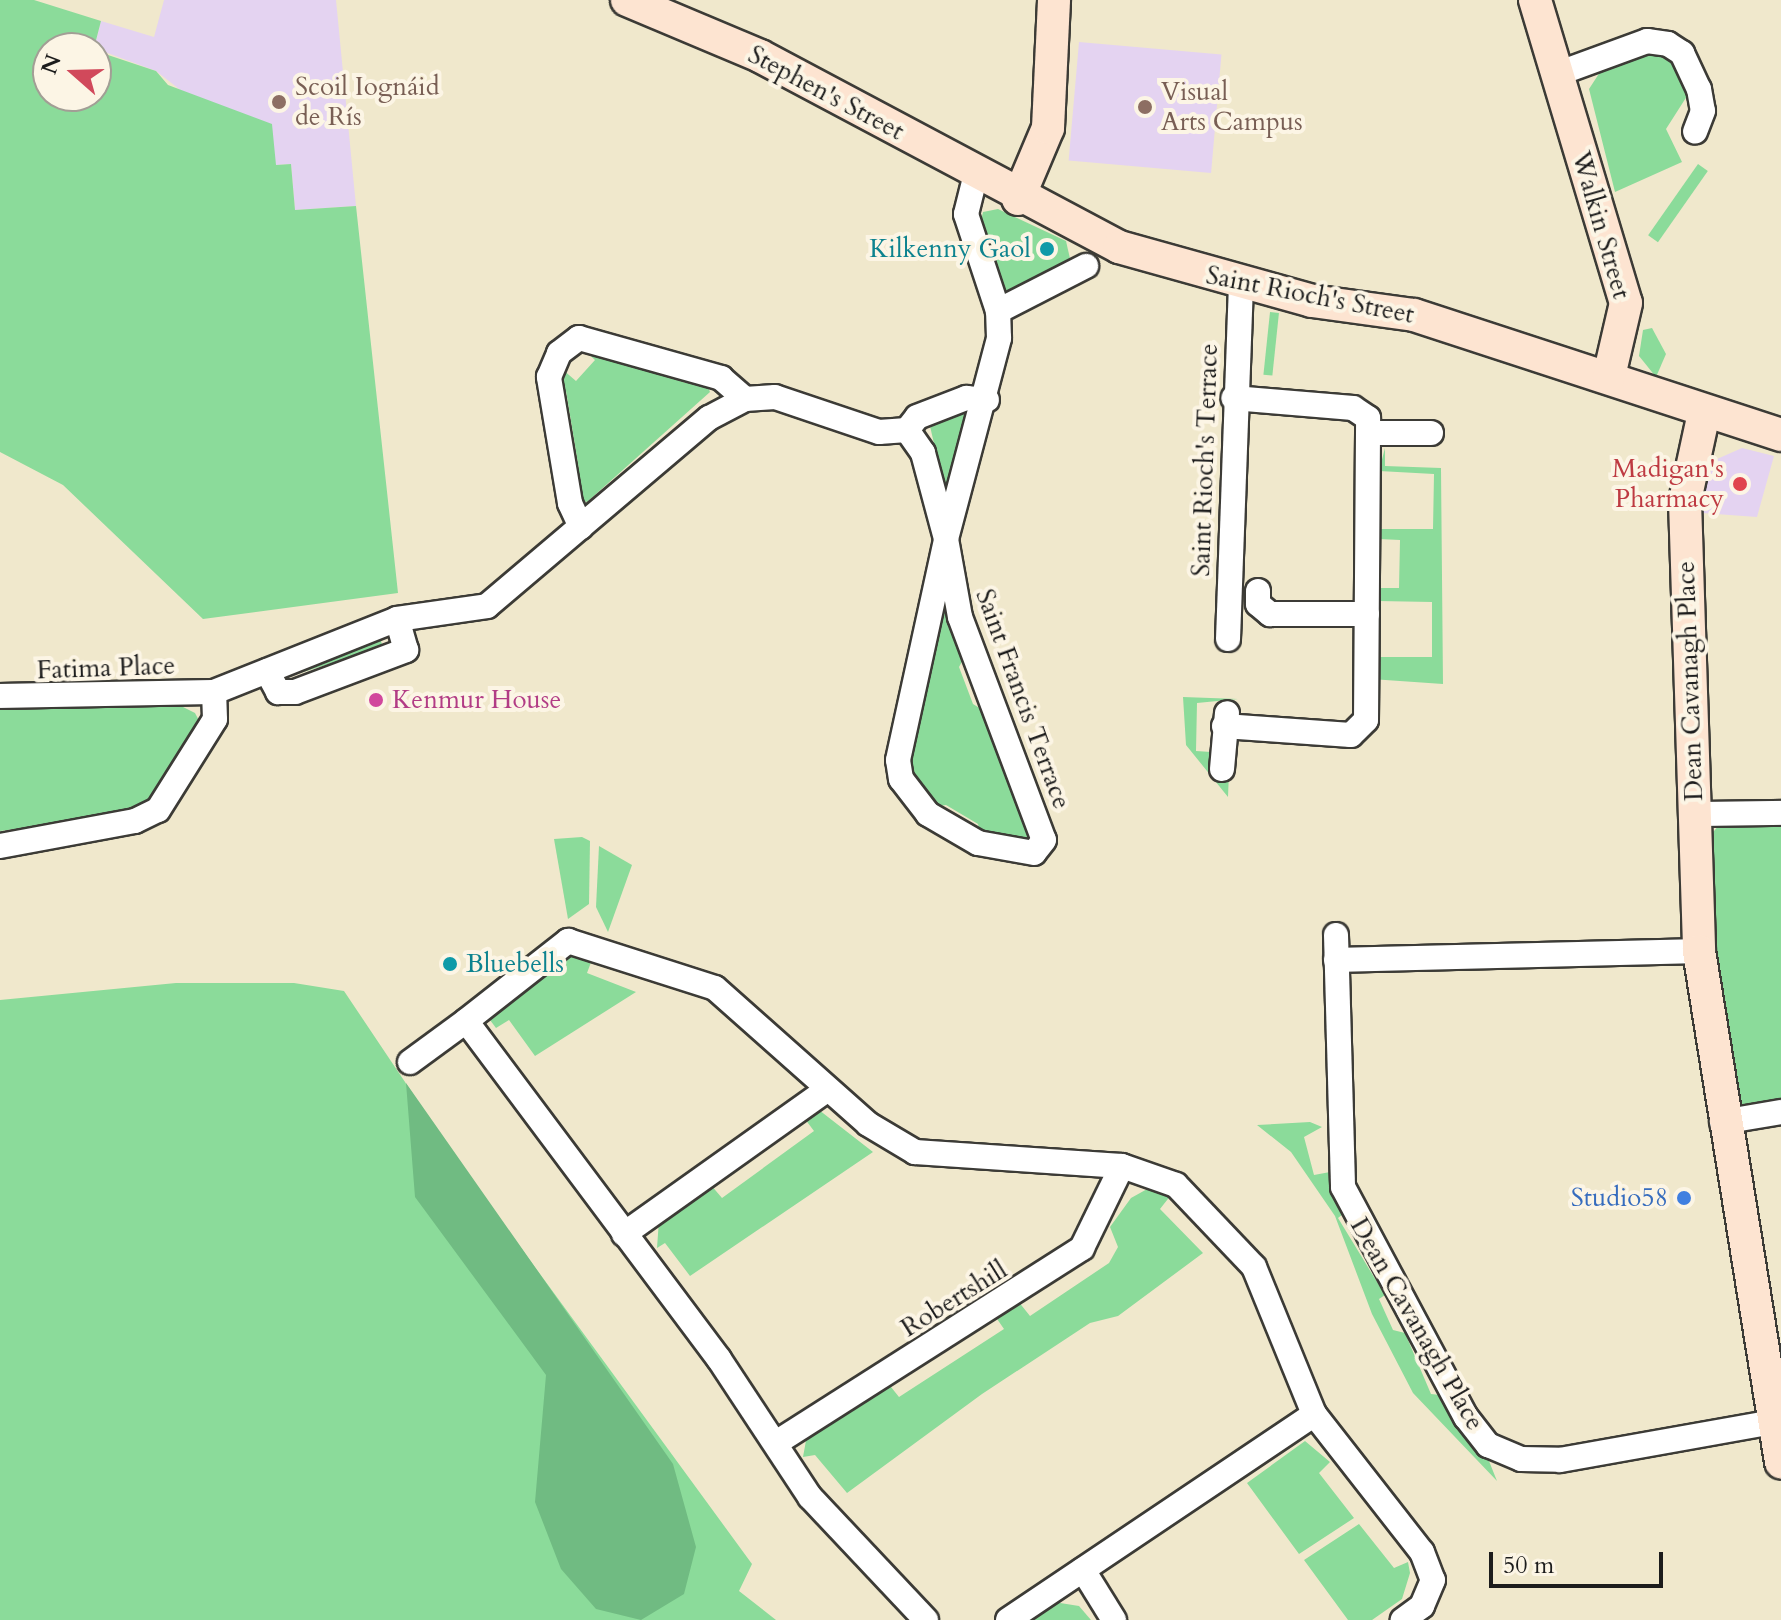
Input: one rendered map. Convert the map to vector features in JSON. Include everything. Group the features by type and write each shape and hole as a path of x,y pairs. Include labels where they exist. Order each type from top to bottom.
{"street":[{"name":"Stephen's Street","path":"627,0 760,56 1018,199"},
{"path":"1018,199 1048,128 1054,0"},
{"name":"Walkin Street","path":"1535,0 1626,303 1609,376"},
{"path":"1557,74 1647,41 1668,44 1682,53 1699,89 1703,111 1695,132"},
{"name":"Saint Francis Terrace","path":"946,539 960,617 1044,840 1034,853 978,843 928,814 901,779 898,760 946,539 987,400 998,311 966,214 976,174"},
{"name":"Saint Rioch's Street","path":"1018,199 1119,247 1241,284 1414,315 1609,376 1704,413 1781,435"},
{"path":"998,311 1086,266"},
{"name":"Saint Rioch's Terrace","path":"1228,639 1233,398 1241,284"},
{"path":"581,527 570,503 549,377 559,353 579,338 597,337 721,378 745,399 775,397 879,432 907,430 917,417 966,398 987,400"},
{"path":"1222,769 1226,719 1361,730 1367,614 1371,433 1368,418 1353,408 1233,398"},
{"name":"Fatima Place","path":"0,696 214,692 397,619 487,606 709,418 745,399"},
{"name":"Dean Cavanagh Place","path":"1704,413 1685,501 1699,951 1722,1122 1781,1462"},
{"path":"907,430 923,453 946,539"},
{"path":"1371,433 1431,433"},
{"path":"1258,591 1258,604 1270,614 1367,614"},
{"path":"267,671 285,694 406,650 397,619"},
{"path":"0,846 135,821 158,810 215,719 214,692"},
{"path":"1694,814 1781,813"},
{"path":"410,1062 577,939 715,988 827,1090 915,1152 1122,1166 1176,1185 1254,1267 1314,1414 1422,1552 1433,1580 1422,1606 1403,1620"},
{"name":"Dean Cavanagh Place","path":"1699,951 1336,948 1343,1187 1466,1417 1488,1445 1521,1459 1560,1460 1773,1422"},
{"path":"466,1021 776,1443 810,1497 926,1620"},
{"path":"624,1234 827,1090"},
{"path":"1722,1122 1781,1112"},
{"name":"Robertshill","path":"776,1443 1082,1248 1122,1166"},
{"path":"1008,1620 1314,1414"},
{"path":"1083,1570 1114,1620"}],"shaded area":[{"name":"Scoil Iognáid de Rís","path":"164,0 336,0 356,206 295,210 291,164 276,165 156,71 112,55 112,32 98,32 101,21 154,37"},
{"name":"Visual Arts Campus","path":"1079,42 1221,54 1211,173 1069,161"},
{"path":"1742,448 1774,456 1757,517 1702,513 1708,463"}],"green space":[{"path":"0,0 34,0 101,21 98,32 32,32 32,112 112,112 112,56 156,71 168,85 272,124 276,165 291,164 295,210 356,206 398,593 203,619 63,485 0,452"},
{"path":"1654,50 1675,61 1689,93 1666,129 1682,162 1615,192 1589,89 1602,69"},
{"path":"1698,164 1708,171 1658,242 1648,235"},
{"path":"998,209 1066,241 1071,263 1014,295 1004,292 981,221 983,212"},
{"path":"1270,312 1279,313 1272,376 1263,375"},
{"path":"1652,328 1666,354 1656,377 1639,356 1643,330"},
{"path":"581,347 686,383 705,380 710,392 587,502 576,499 572,477 579,470 566,391 558,391 562,369 576,381 595,360"},
{"path":"961,411 970,414 945,492 930,426"},
{"path":"1385,448 1385,466 1441,468 1443,684 1371,679 1371,657 1432,657 1432,602 1378,601 1378,588 1399,588 1400,540 1379,539 1380,529 1433,529 1434,474 1379,471"},
{"path":"942,606 964,658 959,667 973,704 986,712 1031,839 1019,844 981,836 978,824 946,805 932,807 908,762"},
{"path":"380,638 383,648 285,677 282,668"},
{"path":"1183,697 1238,699 1197,703 1196,751 1211,752 1217,771 1229,772 1228,797 1186,745"},
{"path":"179,705 195,713 204,730 157,797 122,815 0,831 0,710"},
{"path":"1781,823 1781,1101 1742,1108 1717,972 1709,837 1719,825"},
{"path":"582,837 590,841 589,904 568,919 554,839"},
{"path":"599,846 632,865 608,932 596,907"},
{"path":"574,954 593,957 587,973 636,992 535,1056 509,1020 496,1028 490,1020 496,1008"},
{"path":"176,983 294,983 344,991 464,1170 752,1564 739,1591 776,1620 0,1620 0,1000"},
{"path":"406,1083 673,1464 696,1547 684,1594 641,1620 596,1609 561,1569 535,1502 546,1375 415,1197"},
{"path":"819,1110 873,1152 690,1276 665,1243 657,1248 659,1220 710,1184 722,1198 814,1131 805,1119"},
{"path":"1310,1122 1322,1127 1304,1137 1314,1175 1330,1172 1343,1214 1338,1218 1385,1295 1379,1299 1393,1330 1405,1333 1431,1394 1440,1395 1466,1439 1487,1456 1497,1481 1413,1393 1372,1314 1335,1216 1291,1152 1257,1125"},
{"path":"1149,1188 1171,1195 1160,1209 1203,1253 1118,1316 1090,1323 982,1394 847,1493 815,1455 803,1457 807,1435 887,1382 899,1397 1004,1329 995,1316 1018,1301 1030,1316 1109,1263 1118,1247 1110,1227 1131,1198"},
{"path":"1305,1441 1330,1462 1319,1473 1354,1518 1299,1554 1247,1483"},
{"path":"1359,1524 1394,1568 1408,1562 1410,1573 1402,1599 1372,1620 1348,1620 1304,1560"},
{"path":"1054,1602 1079,1606 1091,1620 1030,1620"}],"place":[{"name":"Scoil Iognáid de Rís","path":"279,102"},
{"name":"Visual Arts Campus","path":"1145,107"},
{"name":"Kilkenny Gaol","path":"1047,249"},
{"name":"Madigan's Pharmacy","path":"1740,484"},
{"name":"Kenmur House","path":"376,700"},
{"name":"Bluebells","path":"450,964"},
{"name":"Studio58","path":"1684,1198"}]}
